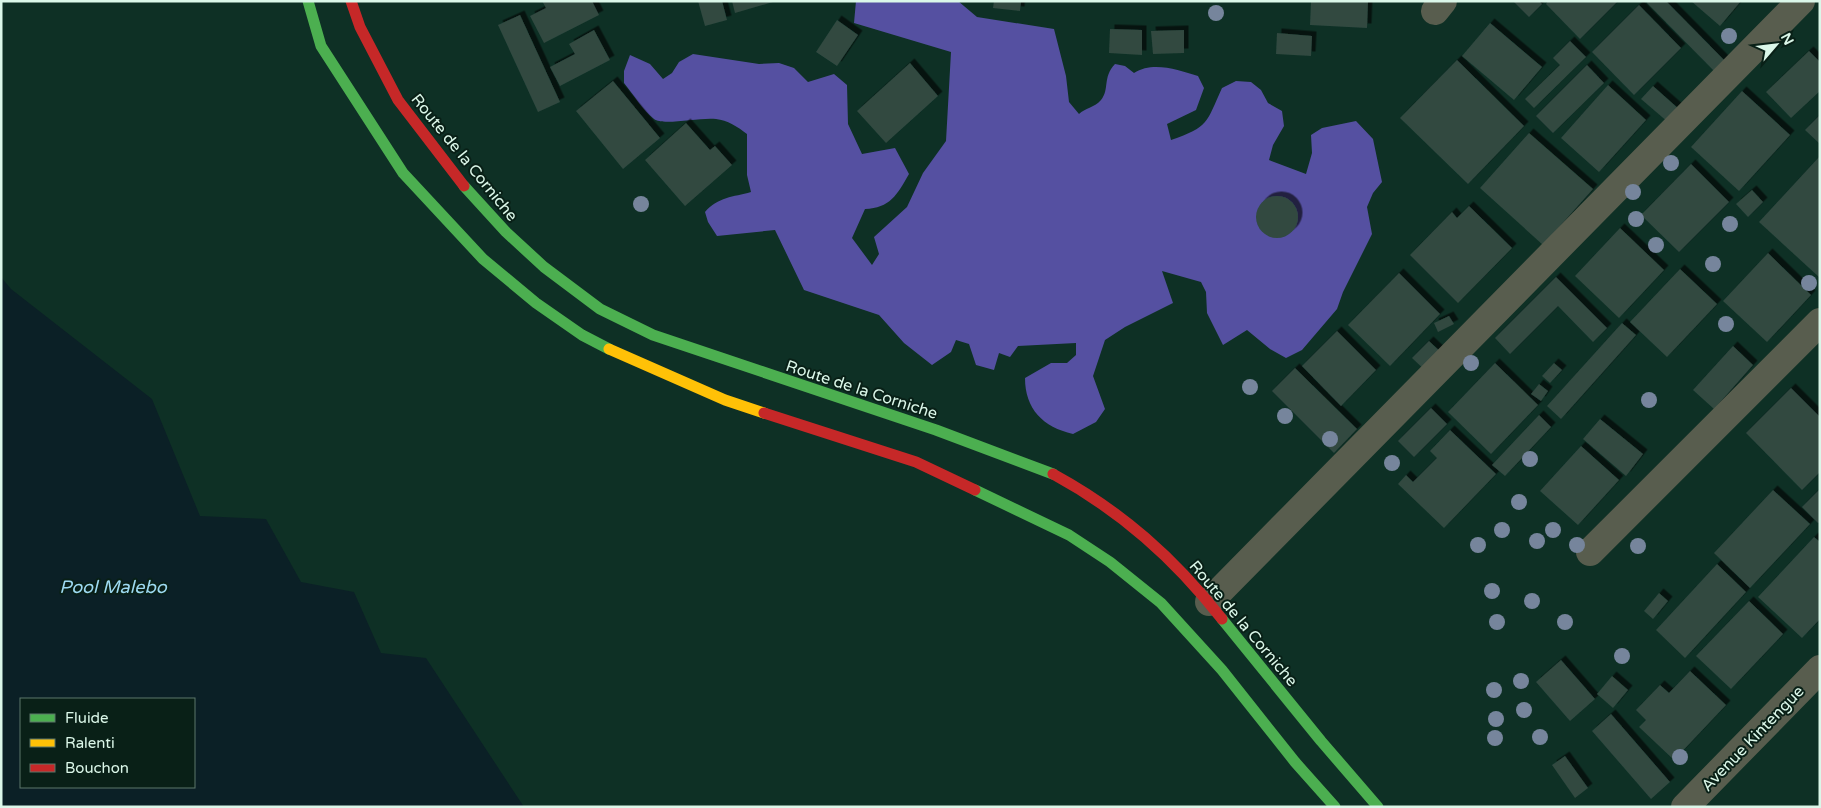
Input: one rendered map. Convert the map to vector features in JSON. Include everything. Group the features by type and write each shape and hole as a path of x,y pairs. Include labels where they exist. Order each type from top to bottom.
{"main road":[{"path":"308,1 321,46 403,173 483,259 536,303 582,335 636,362 726,400 916,462 1069,535 1110,562 1161,603 1222,670 1295,762 1335,807"},
{"name":"Route de la Corniche","path":"351,1 360,26 398,100 476,201 544,267 600,309 653,335 772,377 870,407 1048,472 1084,491 1139,530 1209,602 1321,741 1378,807"}],"street":[{"path":"1209,602 1801,1"},
{"path":"1590,552 1820,322"},
{"name":"Avenue Kintengue","path":"1685,807 1820,669"}],"shaded area":[{"path":"856,1 958,1 977,17 1054,29 1066,76 1069,102 1079,114 1095,105 1104,96 1107,79 1115,64 1125,66 1134,73 1141,69 1157,67 1174,69 1198,76 1204,88 1196,110 1167,124 1171,140 1193,131 1205,122 1222,88 1236,81 1251,82 1261,90 1268,103 1282,111 1284,126 1273,145 1269,160 1306,174 1312,153 1311,135 1322,128 1356,121 1373,139 1382,182 1373,193 1367,207 1372,234 1343,292 1337,309 1302,350 1286,358 1270,349 1247,330 1223,345 1207,313 1206,292 1201,282 1162,271 1173,303 1125,327 1105,340 1093,376 1105,409 1096,422 1073,434 1053,427 1038,415 1028,399 1025,378 1051,363 1067,363 1076,355 1076,343 1018,346 1010,357 999,353 994,370 976,365 969,344 956,340 951,352 932,365 904,343 879,315 804,290 775,230 717,236 708,222 705,212 721,200 751,192 747,175 747,134 732,124 720,120 665,122 654,119 642,107 624,83 624,71 630,55 650,64 663,79 672,73 679,62 693,54 759,64 779,63 794,68 808,82 834,74 847,85 848,124 862,154 895,148 909,174 901,188 887,203 865,209 852,238 872,265 879,254 874,237 907,207 923,173 946,141 951,52 854,23"}],"water":[{"name":"Pool Malebo","path":"1,277 11,289 152,399 200,516 266,519 301,582 354,592 381,653 426,658 524,807 1,807"}],"building":[{"path":"542,1 592,1 599,15 544,43 530,16 546,8"},
{"path":"698,1 722,1 727,20 705,26"},
{"path":"732,1 773,1 773,2 735,13"},
{"path":"994,1 1021,1 1020,11 993,8"},
{"path":"1311,1 1368,1 1367,28 1310,25"},
{"path":"1513,1 1539,1 1542,4 1529,17"},
{"path":"1548,1 1618,1 1580,39 1546,4"},
{"path":"1648,1 1666,1 1727,63 1716,73 1647,3"},
{"path":"1691,1 1741,1 1720,26"},
{"path":"1639,5 1681,48 1634,95 1592,52"},
{"path":"520,15 560,102 538,112 498,25"},
{"path":"837,20 858,35 837,66 816,52"},
{"path":"1490,23 1542,67 1514,100 1462,56"},
{"path":"1110,29 1142,30 1142,55 1109,53"},
{"path":"594,30 610,60 560,86 550,67 575,54 569,44"},
{"path":"1184,30 1184,53 1153,54 1151,31"},
{"path":"1277,33 1312,36 1311,56 1276,54"},
{"path":"1570,41 1586,57 1534,108 1525,99 1560,65 1553,58"},
{"path":"1809,51 1820,62 1820,91 1791,118 1766,92"},
{"path":"1457,60 1524,126 1468,184 1400,118"},
{"path":"910,63 938,96 886,143 857,111"},
{"path":"1587,65 1604,83 1553,133 1536,116"},
{"path":"613,81 660,138 623,169 576,111"},
{"path":"1608,85 1646,120 1599,172 1561,138"},
{"path":"1653,86 1680,110 1669,123 1641,99"},
{"path":"1742,91 1790,135 1739,191 1691,147"},
{"path":"1820,115 1820,144 1805,130"},
{"path":"686,123 710,150 715,146 732,165 685,206 645,160"},
{"path":"1529,133 1593,189 1543,245 1480,188"},
{"path":"1820,156 1820,278 1759,222"},
{"path":"1691,164 1729,202 1679,252 1641,215"},
{"path":"1752,190 1763,202 1748,217 1736,204"},
{"path":"1277,196 1292,202 1298,217 1292,232 1277,238 1262,232 1256,217 1262,202"},
{"path":"1469,206 1512,248 1458,303 1410,255 1452,212 1457,218"},
{"path":"1620,228 1664,270 1619,318 1575,276"},
{"path":"1768,253 1811,295 1767,342 1723,301"},
{"path":"1680,269 1717,304 1667,357 1630,322"},
{"path":"1399,273 1440,314 1390,366 1348,325"},
{"path":"1556,277 1607,328 1593,342 1558,306 1510,354 1495,338"},
{"path":"1449,316 1454,324 1438,332 1434,323"},
{"path":"1622,323 1636,335 1561,419 1547,406"},
{"path":"1337,331 1376,370 1341,406 1302,366"},
{"path":"1429,341 1445,356 1428,373 1412,358"},
{"path":"1733,346 1753,365 1714,409 1693,390"},
{"path":"1495,363 1538,405 1491,454 1448,412"},
{"path":"1554,363 1562,370 1550,383 1542,376"},
{"path":"1295,368 1357,429 1334,453 1272,391"},
{"path":"1539,384 1548,391 1541,401 1531,394"},
{"path":"1791,388 1820,417 1820,472 1802,490 1746,433"},
{"path":"1431,408 1447,424 1414,457 1398,441"},
{"path":"1539,415 1551,427 1505,476 1492,465"},
{"path":"1600,419 1643,454 1626,476 1583,439"},
{"path":"1450,430 1496,474 1444,528 1398,484 1406,475 1413,482 1437,458 1430,451"},
{"path":"1581,446 1619,480 1578,525 1540,491"},
{"path":"1820,489 1820,522 1818,523 1802,507"},
{"path":"1773,490 1810,524 1750,588 1714,553"},
{"path":"1814,537 1820,542 1820,619 1802,638 1758,597"},
{"path":"1717,564 1746,592 1685,658 1656,630"},
{"path":"1659,593 1668,601 1653,619 1644,611"},
{"path":"1749,601 1783,634 1731,689 1696,656"},
{"path":"1561,660 1595,699 1570,721 1536,682"},
{"path":"1690,671 1726,705 1674,760 1639,727 1646,720 1636,710 1660,685 1669,693"},
{"path":"1612,676 1628,690 1613,708 1597,694"},
{"path":"1611,714 1670,782 1651,799 1592,731"},
{"path":"1565,756 1588,788 1575,798 1552,765"}],"traffic: fast":[{"path":"308,1 321,46 403,173 483,259 536,303 582,335 609,349"},
{"path":"464,186 506,232 544,267 600,309 653,335 936,430 1053,474"},
{"path":"975,490 1069,535 1110,562 1161,603 1222,670 1295,762 1335,807"},
{"path":"1222,619 1321,741 1378,807"}],"traffic: slow":[{"path":"609,349 725,400 764,413"}],"traffic: jam":[{"path":"351,1 360,27 398,100 464,186"},
{"path":"764,413 916,462 975,490"},
{"path":"1053,474 1078,488 1124,520 1145,538 1185,576 1222,619"}]}
